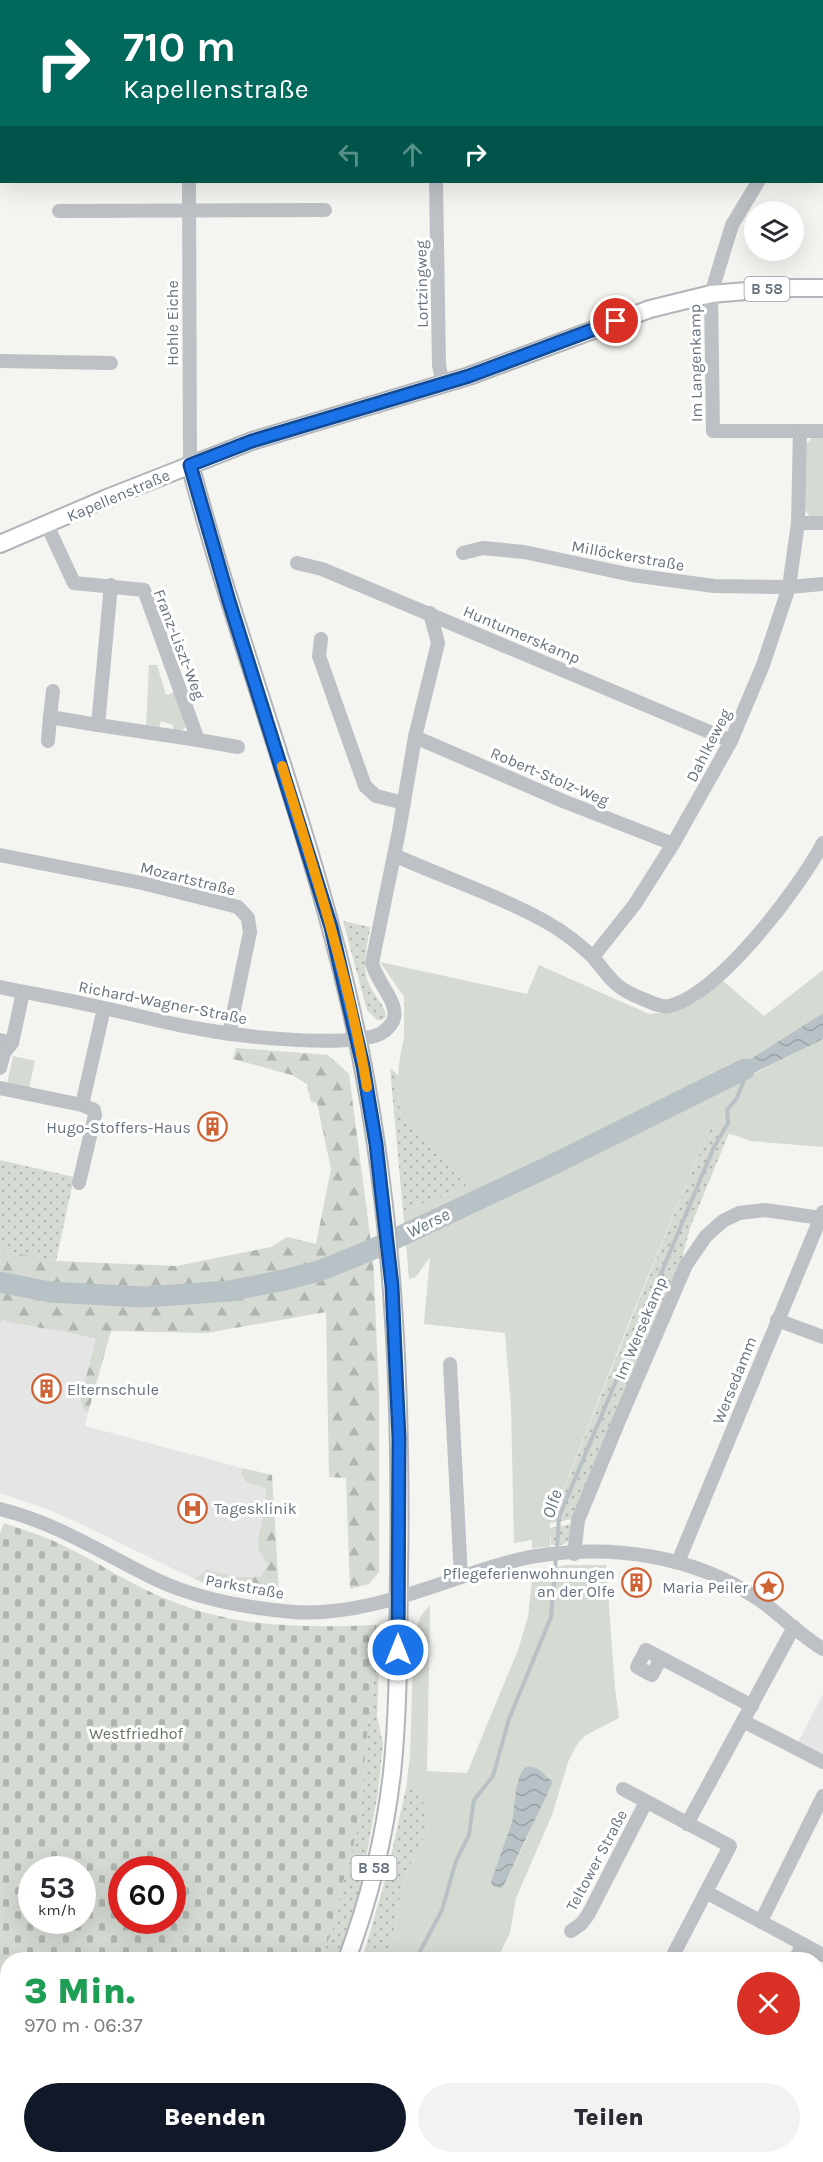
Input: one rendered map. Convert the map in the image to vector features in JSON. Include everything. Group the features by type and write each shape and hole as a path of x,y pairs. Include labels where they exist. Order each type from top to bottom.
{"main road":[{"name":"Kapellenstraße","path":"0,544 107,498 252,441 443,385 650,309 711,294 783,288 823,288"},
{"name":"B 58","path":"190,465 229,601 322,894 357,1038 376,1144 391,1265 399,1438 397,1703 392,1774 373,1869 349,1952"}],"street":[{"name":"Hohle Eiche","path":"189,183 190,465"},
{"name":"Lortzingweg","path":"436,183 439,365 443,385"},
{"name":"Im Langenkamp","path":"757,183 732,225 711,294 713,431 800,431"},
{"path":"59,211 325,210"},
{"path":"0,361 111,363"},
{"path":"800,431 823,431"},
{"name":"Dahlkeweg","path":"593,957 635,904 674,844 731,741 763,665 789,587 798,523 800,431"},
{"path":"798,523 823,523"},
{"name":"Franz-Liszt-Weg","path":"47,525 74,583 144,590 198,740"},
{"name":"Millöckerstraße","path":"463,553 483,548 524,552 632,575 702,585 789,587 823,584"},
{"name":"Huntumerskamp","path":"297,564 322,569 458,624 731,741"},
{"path":"98,725 111,585"},
{"path":"357,1038 380,1034 389,1027 394,1017 394,1006 378,980 372,963 415,737 438,643 430,613"},
{"path":"438,643 458,624"},
{"path":"321,639 320,656 365,786 376,796 404,803"},
{"path":"48,741 53,691"},
{"path":"50,717 238,747"},
{"name":"Robert-Stolz-Weg","path":"415,737 553,796 674,844"},
{"path":"394,855 550,924 593,957 617,985 644,1000 667,1007 687,1000 735,960 773,917 799,882 823,843"},
{"name":"Mozartstraße","path":"0,855 142,883 238,907 248,918 250,932 229,1034"},
{"name":"Richard-Wagner-Straße","path":"0,987 181,1026 229,1034 318,1040 357,1038"},
{"path":"0,1068 6,1041 23,992"},
{"path":"82,1105 104,1008"},
{"path":"0,1088 92,1108 95,1115 79,1183"},
{"name":"Im Wersekamp","path":"562,1554 686,1264 706,1236 723,1221 739,1213 765,1210 822,1215"},
{"name":"Wersedamm","path":"678,1562 822,1215"},
{"path":"777,1320 823,1337"},
{"path":"450,1364 461,1577"},
{"name":"Parkstraße","path":"0,1509 49,1524 158,1580 208,1599 295,1612 345,1609 399,1599 461,1577 526,1558 562,1554 623,1553 678,1562 717,1576 747,1593 823,1649"},
{"path":"687,1824 794,1627"},
{"path":"661,1658 752,1706"},
{"path":"743,1721 823,1762"},
{"name":"Teltower Straße","path":"623,1789 730,1846 675,1952"},
{"path":"761,1921 823,1796"},
{"name":"Teltower Straße","path":"571,1931 588,1915 646,1802"},
{"path":"706,1892 818,1952"},
{"path":"799,1952 803,1944"}],"shaded area":[{"path":"2,1320 32,1327 70,1331 97,1339 80,1400 88,1413 85,1426 242,1468 241,1475 266,1488 266,1504 258,1537 259,1551 268,1564 261,1577 239,1577 207,1570 194,1579 81,1524 47,1509 0,1493 0,1325"},
{"path":"823,1694 823,1760 796,1746"}],"green space":[{"path":"812,438 823,438 823,517 810,517 804,508 805,445"},
{"path":"149,665 157,665 166,695 175,692 186,727 180,732 173,730 173,725 161,721 159,729 146,727"},
{"path":"343,921 370,927 366,970 369,984 385,1013 386,1017 382,1020 377,1020 367,1010"},
{"path":"380,962 527,994 539,965 649,1014 675,1011 698,1001 722,980 764,1016 823,970 823,1013 741,1065 723,1081 754,1074 823,1038 823,1147 751,1141 710,1127 630,1320 559,1501 547,1513 550,1523 550,1547 532,1548 532,1540 514,1543 511,1406 505,1333 424,1324 430,1257 416,1277 409,1279 403,1211 468,1187 401,1116 397,1086 404,1038 404,997"},
{"path":"236,1048 328,1055 349,1074 371,1243 317,1266 283,1276 226,1286 143,1292 50,1287 0,1277 0,1250 56,1261 177,1266 271,1247 287,1237 316,1244 331,1169 317,1103 311,1102 307,1084 292,1075 233,1059"},
{"path":"13,1056 35,1061 29,1088 7,1084"},
{"path":"390,1068 398,1075 397,1086 401,1116 468,1187 403,1211"},
{"path":"710,1127 729,1133 690,1228 681,1262 574,1519 550,1523 547,1514 559,1502"},
{"path":"0,1160 74,1177 56,1261 0,1250"},
{"path":"373,1255 379,1393 379,1572 369,1584 350,1589 346,1478 329,1477 326,1312 207,1333 111,1331 88,1413 80,1400 96,1339 2,1320 0,1325 0,1287 49,1297 145,1301 229,1296 287,1285 322,1275"},
{"path":"242,1468 272,1475 279,1594 236,1590 194,1579 207,1570 239,1577 260,1577 268,1565 259,1551 258,1537 266,1504 266,1488 247,1482 241,1475"},
{"name":"Westfriedhof","path":"4,1523 53,1541 159,1596 198,1611 248,1621 299,1626 376,1625 377,1646 365,1752 361,1817 332,1932 323,1952 0,1952 0,1533"},
{"path":"572,1524 568,1542 551,1545 550,1528"},
{"path":"567,1565 606,1565 619,1718 586,1735 578,1743 568,1762 552,1815 516,1898 510,1933 500,1952 389,1952 404,1881 422,1842 427,1822 427,1812 423,1802 414,1791 406,1788 410,1756 413,1664 416,1632 420,1618 430,1606 427,1771 467,1773 518,1650 528,1617 533,1571","holes":["529,1766 548,1777 530,1832 504,1885 501,1858 512,1822 516,1789 524,1768"]},
{"path":"376,1625 381,1626 377,1716 383,1744 378,1792 360,1891 340,1952 323,1952 332,1932 361,1817 365,1752 377,1646"},
{"path":"406,1788 414,1791 423,1802 427,1812 425,1832 404,1881 389,1952 364,1952 387,1874"}],"water":[{"path":"823,1013 823,1038 821,1040 754,1073 722,1082 741,1065"},
{"path":"529,1766 538,1769 552,1781 552,1784 504,1885 501,1888 493,1886 491,1882 512,1822 520,1775 524,1768"}],"waterway":[{"name":"Werse","path":"0,1282 50,1292 144,1297 229,1291 319,1271 371,1250 550,1166 745,1069"},
{"name":"Olfe","path":"557,1549 559,1517 714,1147 728,1123 727,1110 737,1098 746,1075"},
{"name":"Olfe","path":"420,1952 442,1910 456,1861 469,1835 474,1800 493,1776 509,1719 551,1617 556,1557"}],"slow traffic":[{"path":"282,766 331,927 367,1087"}],"place":[{"name":"Hugo-Stoffers-Haus","path":"212,1127"},
{"name":"Elternschule","path":"46,1389"},
{"name":"Tagesklinik","path":"193,1508"},
{"name":"Pflegeferienwohnungen an der Olfe","path":"636,1582"},
{"name":"Maria Peiler","path":"769,1587"}],"route":[{"path":"398,1650 399,1438 391,1265 376,1144 363,1066 331,927 279,754 229,601 190,465 252,441 443,385 616,321"}]}
